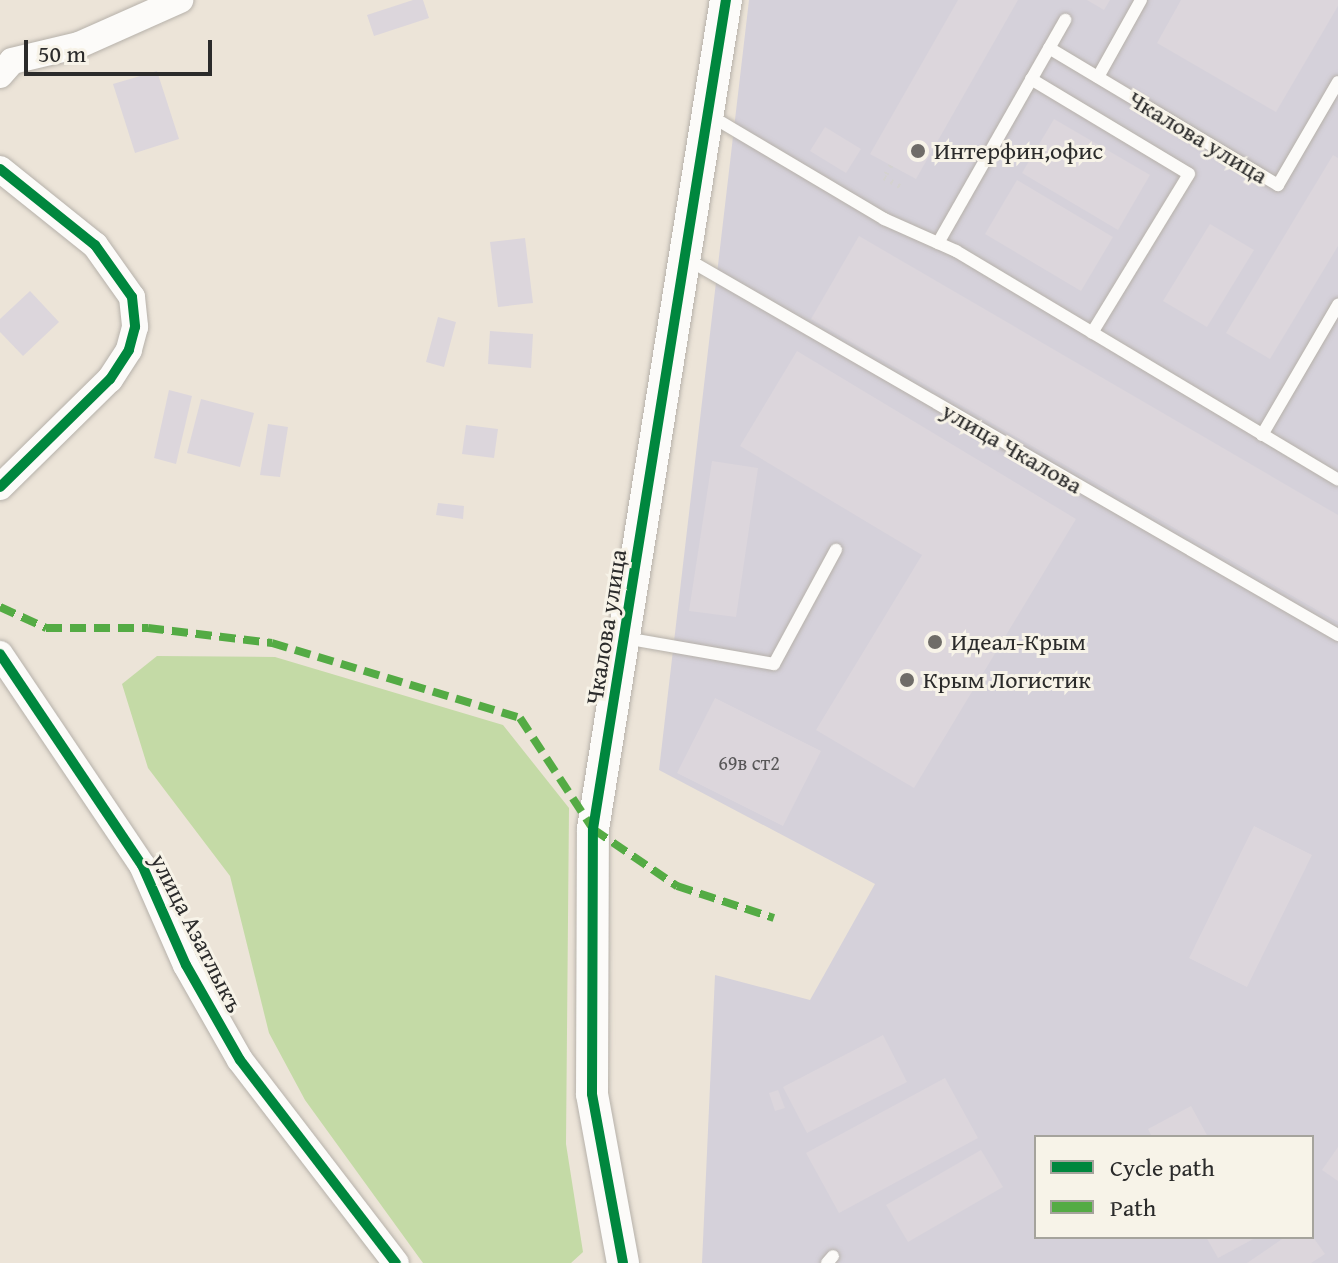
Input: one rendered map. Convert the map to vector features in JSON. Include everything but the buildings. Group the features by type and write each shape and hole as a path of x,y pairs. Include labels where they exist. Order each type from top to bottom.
{"street":[{"path":"0,75 12,61 79,45 180,0"},
{"name":"Чкалова улица","path":"623,1263 592,1094 593,829 687,259 726,0"},
{"path":"0,169 95,245 132,297 135,327 110,379 0,487"},
{"name":"улица Азатлыкъ","path":"0,654 142,865 186,965 240,1060 396,1263"}],"lane":[{"path":"1098,77 1141,0"},
{"path":"938,243 1065,20"},
{"name":"Чкалова улица","path":"1049,48 1278,185 1338,82"},
{"path":"1031,79 1189,174 1092,333"},
{"path":"709,115 884,219 956,251 1338,480"},
{"name":"улица Чкалова","path":"687,259 1338,635"},
{"path":"1262,435 1338,305"},
{"path":"625,638 774,664 836,550"}],"path":[{"path":"891,165 884,177 903,188"}],"shaded area":[{"path":"749,0 1338,0 1338,1263 702,1263 715,975 810,1000 875,884 659,770"}],"green space":[{"path":"157,656 275,657 503,725 569,808 566,1144 583,1252 571,1263 423,1263 305,1100 269,1033 230,876 148,768 122,684"}],"marked path":[{"path":"0,607 46,628 148,628 272,643 520,718 593,829 677,886 774,918"}],"cycle path":[{"path":"623,1263 592,1094 593,829 726,0"},
{"path":"0,169 95,245 132,297 135,327 129,350 110,379 0,487"},
{"path":"0,654 142,865 186,965 240,1060 396,1263"}],"place":[{"name":"Интерфин,офис","path":"918,151"},
{"name":"Идеал-Крым","path":"935,642"},
{"name":"Крым Логистик","path":"907,680"}]}
